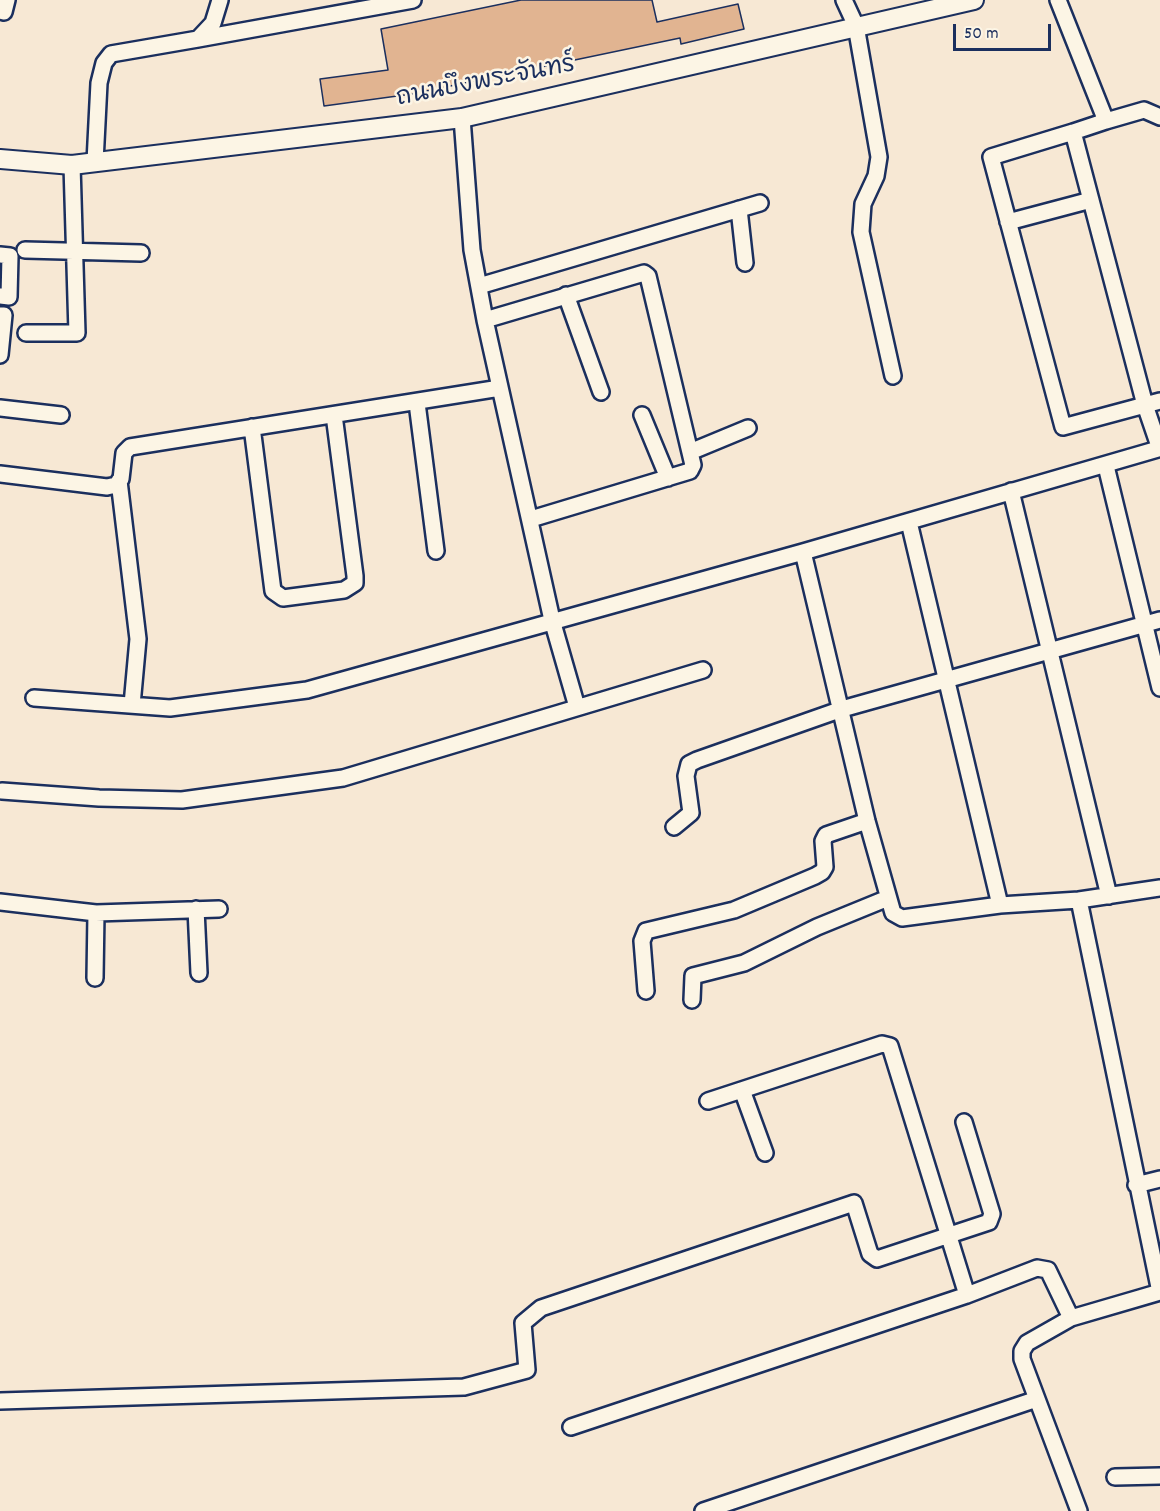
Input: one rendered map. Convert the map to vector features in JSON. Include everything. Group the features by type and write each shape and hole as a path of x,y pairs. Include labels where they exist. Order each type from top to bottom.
{"street":[{"path":"0,11 4,12 7,0"},
{"path":"198,39 213,23 220,0"},
{"path":"95,162 99,83 104,63 111,54 413,0"},
{"path":"844,0 856,26 879,158 876,176 863,204 861,232 893,376"},
{"name":"ถนนบึงพระจันทร์","path":"0,159 72,165 462,118 974,0"},
{"path":"1058,0 1107,121"},
{"path":"1160,117 1144,110 991,157 1063,427 1160,401"},
{"path":"462,118 472,250 485,320 552,620 577,707"},
{"path":"34,698 176,707 307,690 803,552 1159,449 1145,405 1073,132"},
{"path":"26,333 77,333 72,165"},
{"path":"1008,222 1091,200"},
{"path":"479,286 760,203"},
{"path":"739,209 746,263"},
{"path":"25,250 141,253"},
{"path":"0,255 10,256 9,297 0,296"},
{"path":"485,320 639,273 648,276 690,452 693,469 531,519"},
{"path":"566,295 601,392"},
{"path":"0,315 4,315 0,355"},
{"path":"132,705 138,639 119,481 124,453 130,447 500,388"},
{"path":"417,403 436,551"},
{"path":"0,408 61,415"},
{"path":"252,427 273,591 283,598 344,590 355,584 355,576 334,415"},
{"path":"642,415 668,478"},
{"path":"690,452 748,428"},
{"path":"1106,466 1160,688"},
{"path":"0,474 108,487 116,485 119,481"},
{"path":"1011,491 1109,896"},
{"path":"909,522 1000,905"},
{"path":"803,552 867,821 893,913 902,918 1000,905 1079,900 1160,888"},
{"path":"674,827 691,813 686,776 689,764 842,709 1160,620"},
{"path":"2,791 99,798 182,800 343,778 703,669"},
{"path":"646,991 642,941 646,931 734,910 815,876 825,867 823,841 826,835 867,821"},
{"path":"692,1000 691,982 698,974 744,963 817,927 888,898"},
{"path":"1079,900 1160,1292 1071,1318 1027,1343 1022,1351 1022,1359 1079,1511"},
{"path":"0,902 96,913 219,909"},
{"path":"196,909 199,973"},
{"path":"94,978 96,913"},
{"path":"708,1101 882,1044 890,1046 947,1238 967,1295"},
{"path":"742,1089 765,1154"},
{"path":"0,1401 464,1387 527,1370 523,1323 541,1308 854,1203 870,1254 877,1259 947,1238 992,1219 964,1122"},
{"path":"1137,1185 1160,1179"},
{"path":"571,1427 967,1295 1043,1267 1048,1270 1071,1318"},
{"path":"703,1511 1037,1399"},
{"path":"1115,1477 1160,1476"}],"building":[{"path":"521,0 652,0 657,22 738,4 744,29 681,44 680,38 412,94 324,106 320,79 388,70 381,29"}]}
